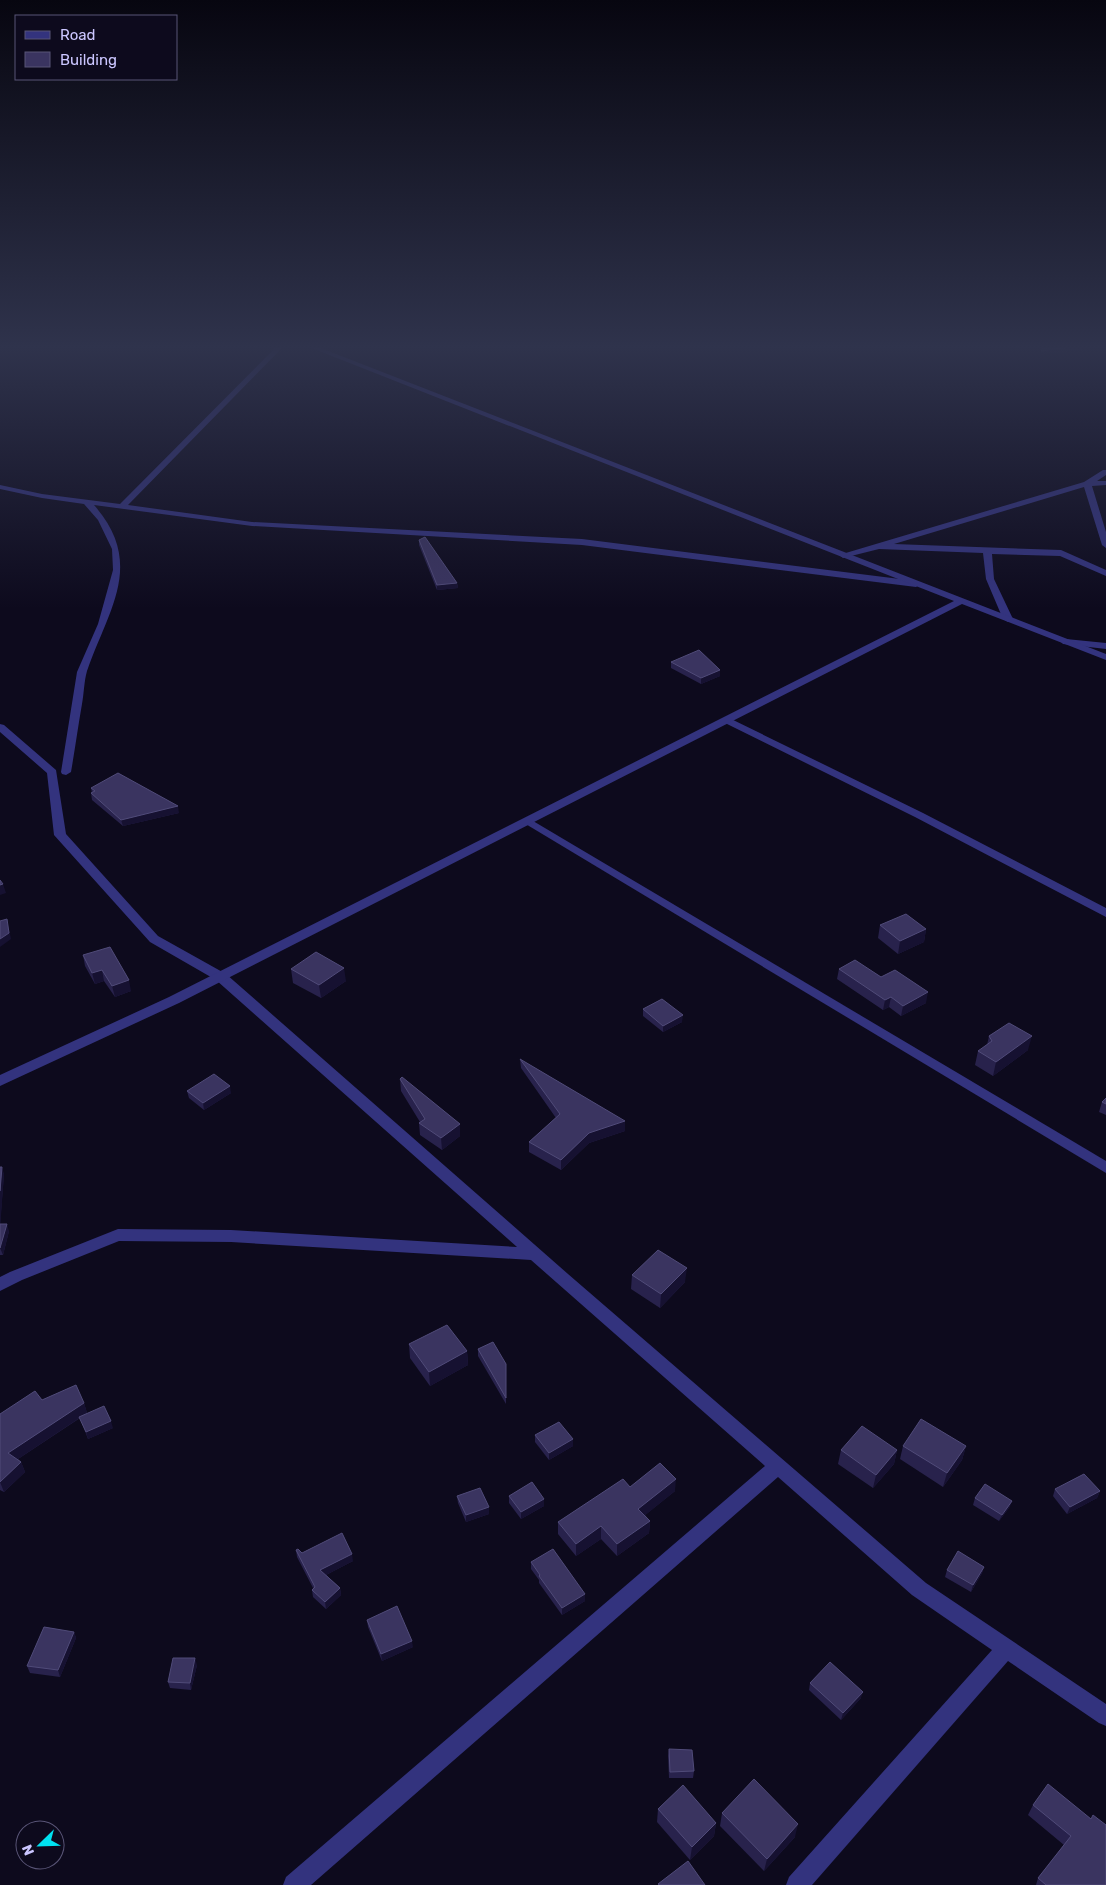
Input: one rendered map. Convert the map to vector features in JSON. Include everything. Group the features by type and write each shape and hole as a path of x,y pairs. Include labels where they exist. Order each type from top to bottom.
{"street":[{"path":"122,506 195,433"},
{"path":"532,433 1106,658"},
{"path":"1086,484 1106,472"},
{"path":"843,555 1086,484 1106,483"},
{"path":"1086,484 1106,545"},
{"path":"0,487 42,496 252,524 582,542 916,584"},
{"path":"66,772 82,672 103,624 116,570 116,549 102,519 88,502"},
{"path":"879,546 1062,553 1106,573"},
{"path":"987,551 990,579 1008,619"},
{"path":"0,1082 221,977 961,601"},
{"path":"1066,642 1106,646"},
{"path":"727,720 919,815 1106,913"},
{"path":"0,727 52,772 60,835 154,939 221,977 535,1254 919,1588 1105,1715"},
{"path":"528,821 1106,1168"},
{"path":"0,1285 16,1276 118,1235 231,1236 535,1254"},
{"path":"294,1885 778,1466"},
{"path":"796,1885 1006,1648"}],"building":[{"path":"425,537 457,583 437,585 419,540"},
{"path":"699,650 720,670 701,678 671,662"},
{"path":"118,773 178,806 121,820 91,793 95,791 91,788"},
{"path":"906,914 926,929 900,941 880,925"},
{"path":"7,919 9,933 0,939 0,921"},
{"path":"110,947 129,980 112,986 102,970 92,973 83,955"},
{"path":"316,952 344,968 319,985 291,969"},
{"path":"855,960 881,977 895,970 928,992 903,1006 891,997 885,1000 839,969"},
{"path":"662,999 683,1015 663,1026 643,1009"},
{"path":"1009,1023 1032,1036 996,1062 978,1051 992,1041 989,1036"},
{"path":"520,1059 625,1121 589,1133 561,1160 529,1142 560,1114"},
{"path":"214,1074 230,1086 203,1103 187,1091"},
{"path":"402,1077 460,1124 441,1138 419,1123 425,1119 400,1079"},
{"path":"0,1167 2,1167 0,1191"},
{"path":"0,1224 7,1224 0,1248"},
{"path":"658,1250 687,1268 661,1294 632,1275"},
{"path":"447,1325 467,1351 429,1372 409,1344"},
{"path":"493,1342 506,1364 506,1398 478,1349"},
{"path":"76,1385 84,1403 8,1453 21,1462 0,1482 0,1414 35,1391 42,1400"},
{"path":"104,1406 111,1421 86,1432 79,1417"},
{"path":"921,1419 966,1446 947,1473 903,1446"},
{"path":"559,1422 573,1439 549,1453 535,1435"},
{"path":"862,1426 897,1450 876,1475 841,1450"},
{"path":"660,1463 676,1479 638,1509 650,1521 617,1544 601,1526 576,1544 558,1522 623,1479 630,1487"},
{"path":"1084,1474 1100,1491 1070,1507 1055,1489"},
{"path":"532,1482 544,1499 521,1512 509,1496"},
{"path":"985,1484 1012,1501 1002,1515 975,1498"},
{"path":"480,1488 489,1507 466,1515 457,1496"},
{"path":"342,1533 352,1554 320,1570 340,1588 325,1602 312,1590 315,1587 296,1550 298,1549 302,1553"},
{"path":"553,1549 585,1594 562,1608 531,1562"},
{"path":"958,1551 984,1567 973,1585 947,1570"},
{"path":"397,1606 412,1641 381,1654 367,1620"},
{"path":"44,1627 74,1632 58,1670 27,1666"},
{"path":"173,1658 195,1658 190,1683 168,1682"},
{"path":"830,1662 863,1692 843,1713 810,1683"},
{"path":"669,1749 692,1750 694,1771 670,1772"},
{"path":"754,1779 798,1824 767,1859 722,1813"},
{"path":"1048,1784 1091,1819 1093,1815 1106,1825 1106,1885 1046,1885 1038,1878 1071,1836 1033,1805"},
{"path":"683,1785 716,1823 692,1847 658,1809"},
{"path":"688,1861 705,1885 658,1884"}]}
